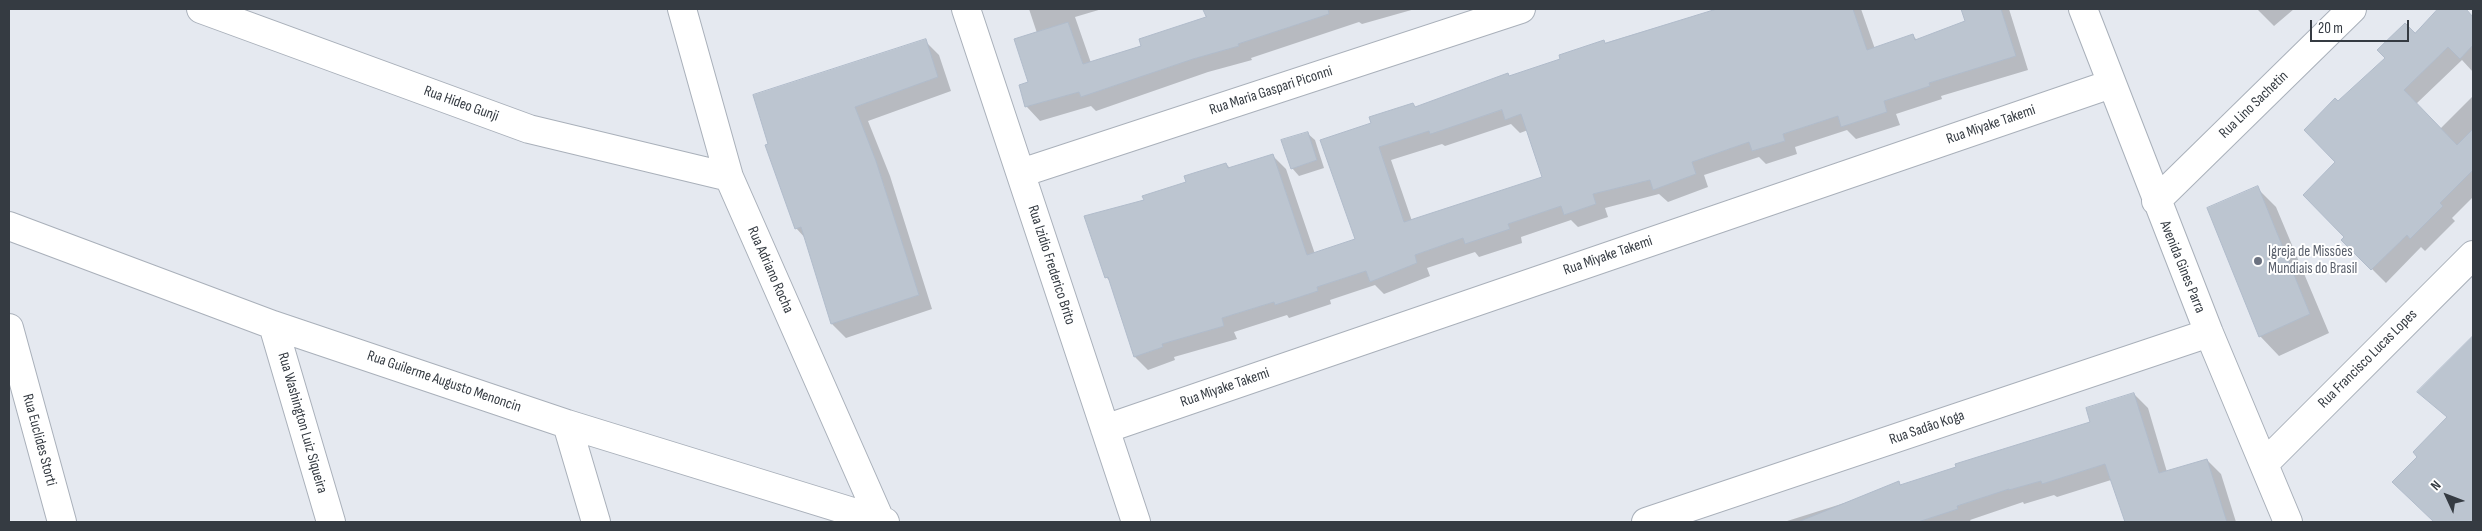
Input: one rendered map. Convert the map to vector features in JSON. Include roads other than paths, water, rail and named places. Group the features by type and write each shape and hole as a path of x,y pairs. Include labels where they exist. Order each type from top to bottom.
{"street":[{"name":"Rua Hideo Gunji","path":"201,9 529,129 729,177"},
{"name":"Rua Adriano Rocha","path":"682,9 729,177 882,522"},
{"name":"Rua Izidio Frederico Brito","path":"966,9 1136,522"},
{"name":"Rua Maria Gaspari Piconni","path":"1021,173 1521,9"},
{"name":"Avenida Gines Parra","path":"2083,9 2209,334 2288,522"},
{"name":"Rua Lino Sachetin","path":"2156,201 2352,9"},
{"name":"Rua Miyake Takemi","path":"1105,429 2111,84"},
{"name":"Rua Guilerme Augusto Menoncin","path":"9,226 273,325 567,424 882,522"},
{"name":"Rua Francisco Lucas Lopes","path":"2264,464 2473,255"},
{"name":"Rua Washington Luiz Siqueira","path":"273,325 331,522"},
{"name":"Rua Euclides Storti","path":"9,328 62,522"},
{"name":"Rua Sadão Koga","path":"1646,522 2209,334"},
{"path":"567,424 596,522"}],"place":[{"name":"Igreja de Missões Mundiais do Brasil","path":"2258,261"}]}
